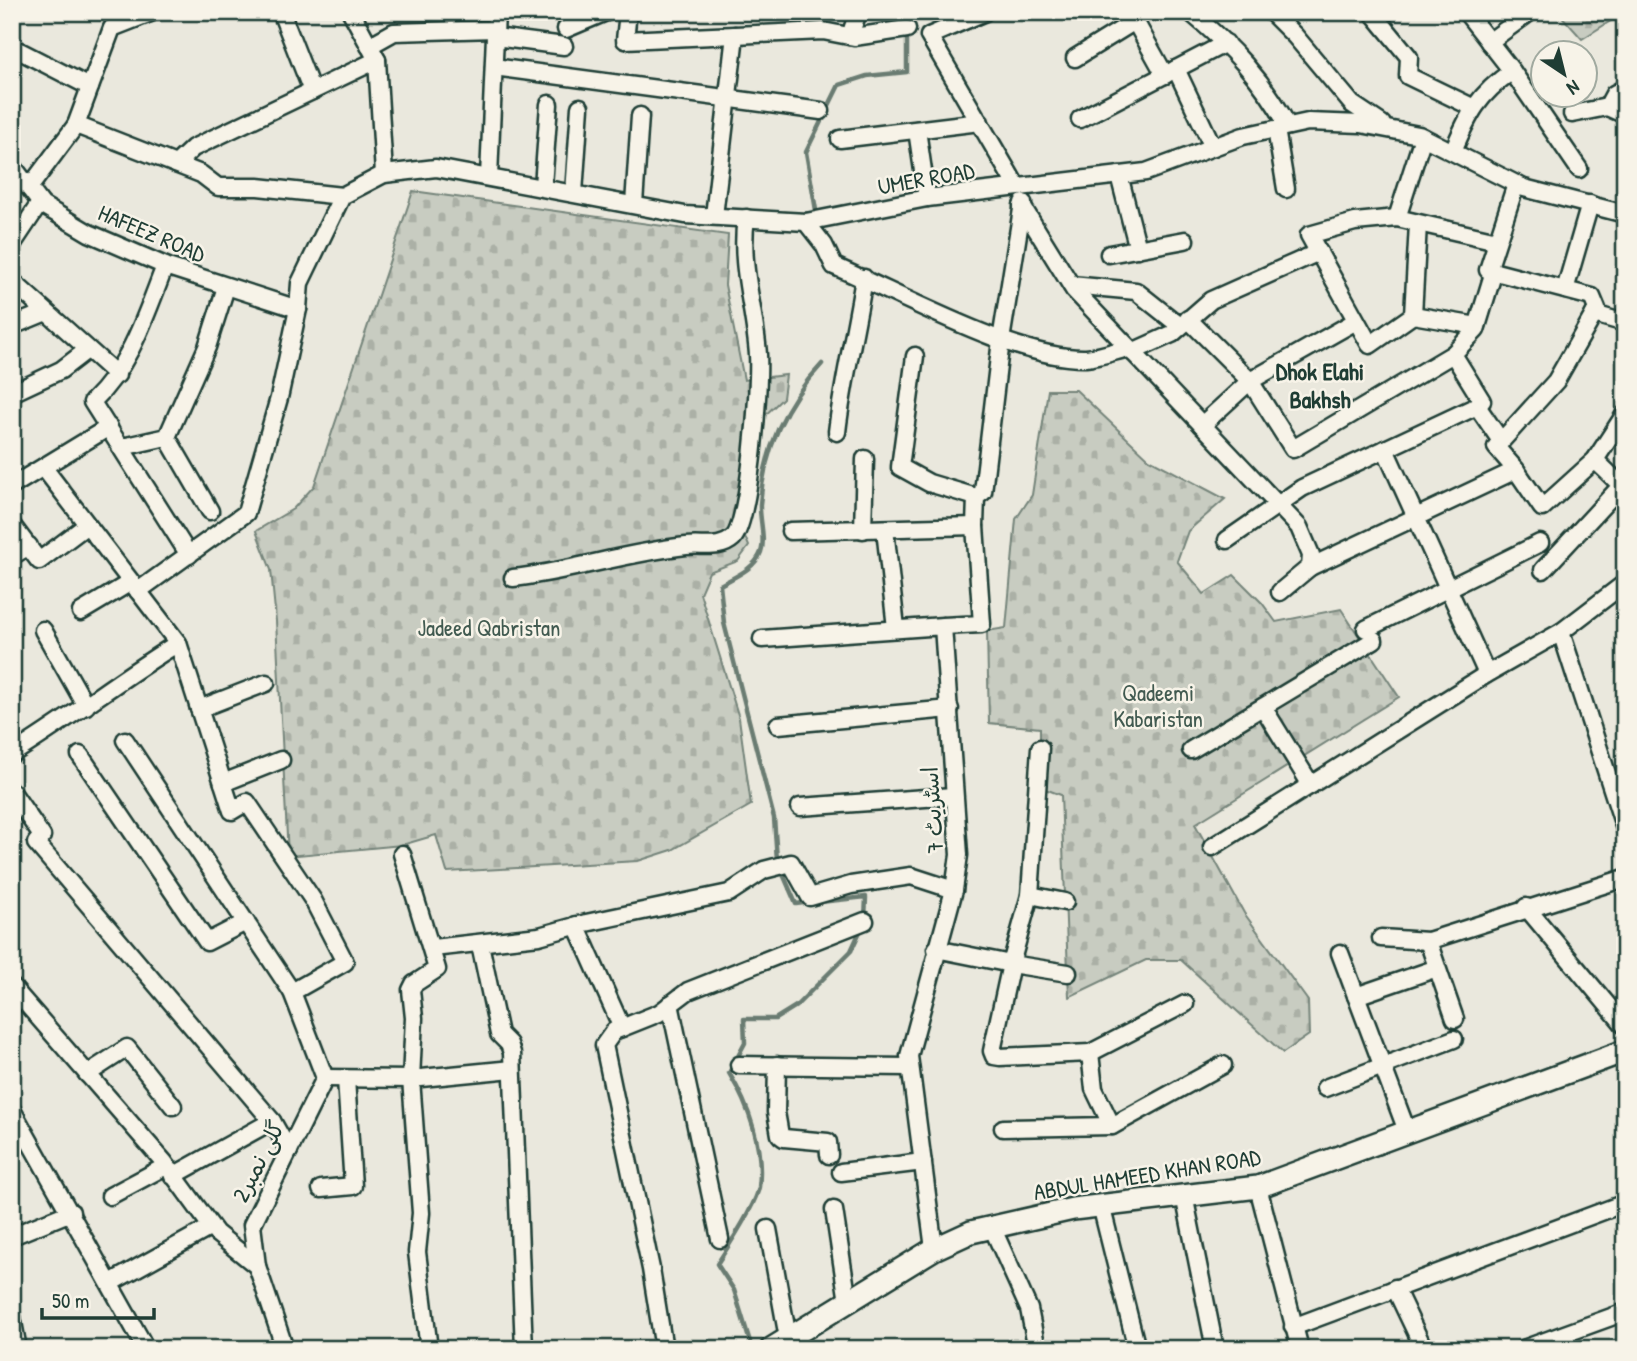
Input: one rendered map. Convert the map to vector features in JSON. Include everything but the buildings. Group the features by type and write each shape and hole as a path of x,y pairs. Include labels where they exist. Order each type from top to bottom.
{"main road":[{"name":"ABDUL HAMEED KHAN ROAD","path":"780,1344 934,1249 971,1232 1101,1205 1258,1187 1625,1051"}],"street":[{"path":"29,188 76,125 112,28 153,12"},
{"path":"281,12 313,91"},
{"path":"351,12 373,53 384,174"},
{"path":"566,29 606,12"},
{"path":"628,12 625,40 823,30 850,36 907,29"},
{"path":"850,36 858,12"},
{"path":"976,497 983,492 1001,340 1022,206 1021,186 929,36 985,12"},
{"path":"1190,12 1226,43 1268,90 1282,127 1286,189"},
{"path":"1372,12 1409,57 1408,76 1472,107"},
{"path":"1466,12 1579,169"},
{"path":"1489,42 1530,12"},
{"path":"1272,13 1352,104 1390,130"},
{"path":"1075,58 1135,21 1170,72 1213,147"},
{"path":"176,164 194,148 313,91 373,53 394,32 495,26 564,46"},
{"path":"489,177 495,26"},
{"path":"714,216 730,97 735,35"},
{"path":"1080,119 1226,43"},
{"path":"12,47 90,87"},
{"path":"494,67 821,110"},
{"path":"1453,151 1472,107 1489,87 1511,71"},
{"path":"1607,107 1614,94 1625,88"},
{"path":"543,186 549,104"},
{"path":"574,192 580,107"},
{"path":"1572,114 1607,107 1625,115"},
{"path":"634,205 640,116"},
{"path":"840,139 980,122"},
{"name":"UMER ROAD","path":"342,197 384,174 436,168 543,186 685,215 806,222 927,198 1146,172 1213,147 1308,122 1361,124 1423,137 1516,184 1625,214"},
{"path":"76,125 201,174 218,187 258,187 342,197 300,283 298,309 279,398 246,513 189,555 134,587 81,612"},
{"path":"917,130 927,198"},
{"path":"1397,218 1423,137"},
{"name":"HAFEEZ ROAD","path":"12,165 40,203 89,233 165,266 298,309"},
{"path":"1119,175 1138,249"},
{"path":"1516,184 1488,270 1592,297 1597,310 1556,381 1496,447 1516,470 1542,508 1595,460 1625,414"},
{"path":"12,245 40,203"},
{"path":"1564,290 1590,205"},
{"path":"1022,206 1071,285 1299,527 1311,555 1310,567"},
{"path":"513,578 556,573 687,545 722,544 732,539 738,531 745,510 759,388 755,322 743,264 746,218"},
{"path":"1477,326 1413,315 1370,345 1309,235 1355,222 1397,218 1497,241"},
{"path":"806,222 824,245 834,266 1001,340 1042,352 1086,358 1130,350 1184,323 1211,300 1319,253"},
{"path":"1413,315 1418,224"},
{"path":"1109,254 1185,240"},
{"path":"165,266 134,344 117,375 92,402 189,555"},
{"path":"1071,285 1136,291 1184,323 1250,380 1293,449 1453,354 1477,326 1494,271"},
{"path":"837,432 843,383 854,346 864,278"},
{"path":"12,281 117,375"},
{"path":"167,437 207,347 226,287"},
{"path":"12,326 46,312"},
{"path":"1594,314 1625,323"},
{"path":"1202,425 1250,380 1356,321"},
{"path":"12,393 61,370 87,349"},
{"path":"1227,540 1302,488 1477,406 1482,401 1453,354"},
{"path":"915,356 900,467 929,483 976,497"},
{"path":"1477,406 1501,441"},
{"path":"12,486 109,427"},
{"path":"122,447 167,437"},
{"path":"167,437 210,511"},
{"path":"1385,449 1450,587 1487,674"},
{"path":"863,530 865,459"},
{"path":"1543,570 1623,487 1595,460"},
{"path":"44,468 178,643 232,811 247,802 313,900 345,962 292,992"},
{"path":"1280,592 1310,567 1516,470"},
{"path":"762,639 982,624 975,526 976,497"},
{"path":"12,525 40,561 87,526"},
{"path":"790,531 975,526"},
{"path":"885,529 896,628"},
{"path":"1191,750 1263,707 1370,634 1450,587 1540,542"},
{"path":"12,556 29,546"},
{"path":"1212,847 1487,674 1561,632 1625,583"},
{"name":"اسٹریٹ 7","path":"934,1249 908,1067 936,949 954,890 959,855 959,814 953,796 950,709 943,626"},
{"path":"43,630 86,706"},
{"path":"1561,632 1625,829"},
{"path":"15,747 86,706 126,675 178,643"},
{"path":"199,709 265,683"},
{"path":"1263,707 1311,785"},
{"path":"778,725 950,709"},
{"path":"125,740 292,992 325,1078 411,1079 512,1069"},
{"path":"1040,748 1030,895 1011,964 992,1051 994,1056 1090,1053 1185,1004"},
{"path":"80,755 207,942 246,922"},
{"path":"223,783 281,760"},
{"path":"12,792 42,836 36,843 272,1121 289,1151"},
{"path":"800,807 953,796"},
{"path":"402,853 433,948 437,969 414,984 411,990 414,1018 411,1079 421,1213 417,1252 429,1349"},
{"path":"433,948 538,936 576,925 729,893 764,870 791,863 810,897 851,885 911,876 954,890"},
{"path":"1381,938 1427,940 1625,878"},
{"path":"1030,895 1065,902"},
{"path":"1526,908 1625,1026"},
{"path":"664,1349 651,1269 604,1045 614,1031 659,1013 688,990 865,922"},
{"path":"576,925 622,1028"},
{"path":"1427,940 1455,1019"},
{"path":"480,944 499,1034 511,1048 524,1349"},
{"path":"936,949 1068,973"},
{"path":"1340,953 1408,1131"},
{"path":"1356,996 1437,968"},
{"path":"12,987 170,1171 211,1227 257,1266"},
{"path":"670,1004 720,1239"},
{"path":"1325,1088 1454,1039"},
{"path":"88,1074 127,1048 173,1106"},
{"path":"1090,1053 1094,1089 1112,1126"},
{"path":"739,1065 908,1067"},
{"path":"778,1065 776,1112 780,1135 784,1138 828,1142 829,1155"},
{"path":"1003,1128 1112,1126 1223,1065"},
{"name":"گلی نمبر2","path":"285,1349 257,1266 252,1225 325,1078"},
{"path":"321,1189 353,1186 346,1079"},
{"path":"12,1110 18,1133 71,1212 146,1349"},
{"path":"110,1196 170,1171 272,1121"},
{"path":"841,1172 923,1162"},
{"path":"1258,1187 1300,1349"},
{"path":"1184,1195 1215,1349"},
{"path":"1293,1327 1625,1203"},
{"path":"1101,1205 1137,1349"},
{"path":"834,1210 848,1302"},
{"path":"12,1236 71,1212"},
{"path":"110,1283 211,1227"},
{"path":"992,1227 1030,1309 1037,1349"},
{"path":"768,1228 780,1344"},
{"path":"1395,1288 1424,1349"},
{"path":"1533,1347 1625,1312"},
{"path":"12,1317 18,1349"}],"green space":[{"path":"1558,12 1618,12 1620,15 1584,38"},
{"name":"Jadeed Qabristan","path":"413,191 728,235 725,285 744,380 786,375 783,398 757,423 739,523 749,546 738,561 709,572 700,593 739,718 751,805 672,850 638,861 447,872 436,835 402,845 288,856 271,570 256,531 293,509 314,486"},
{"name":"Qadeemi Kabaristan","path":"1048,390 1076,390 1149,459 1225,499 1188,531 1177,561 1204,594 1234,575 1262,603 1276,622 1341,609 1399,697 1195,824 1244,913 1308,1001 1309,1035 1283,1053 1181,960 1146,960 1069,997 1061,795 1040,787 1040,728 989,723 987,631 1006,628 1016,519 1032,495"}],"waterway":[{"path":"817,216 806,152 839,85 867,76 907,72 907,29 900,12"},
{"path":"811,902 796,904 777,860 774,818 724,623 720,585 749,568 761,552 763,541 760,504 771,446 787,411 822,364"},
{"path":"820,902 866,897 865,919"},
{"path":"750,1342 734,1290 717,1264 753,1204 759,1187 760,1172 757,1142 749,1113 729,1073 745,1043 744,1019 775,1019 796,1006 851,951 862,927"}],"district":[{"name":"Dhok Elahi Bakhsh","path":"1320,385"}]}
